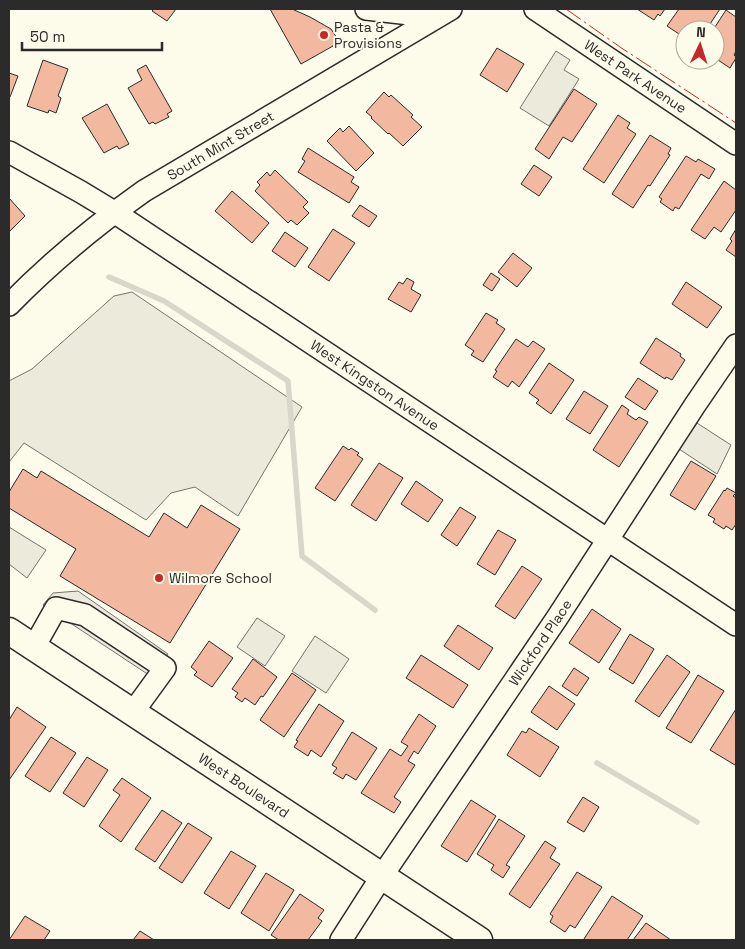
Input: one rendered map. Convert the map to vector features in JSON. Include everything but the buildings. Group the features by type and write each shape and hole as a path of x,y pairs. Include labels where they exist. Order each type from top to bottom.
{"main road":[{"name":"West Boulevard","path":"9,631 479,940"}],"street":[{"path":"367,9 443,13"},
{"name":"West Park Avenue","path":"535,9 736,144"},
{"name":"South Mint Street","path":"9,305 30,283 114,212 144,191 443,13"},
{"name":"West Kingston Avenue","path":"9,152 114,212 736,625"},
{"name":"Wickford Place","path":"341,940 382,876 557,618 607,539 736,345"},
{"path":"34,647 56,608 85,615 165,668 133,712"}],"shaded area":[{"path":"556,51 570,60 564,70 579,79 549,126 520,108"},
{"path":"132,292 302,407 238,516 195,487 171,493 146,520 24,443 9,462 9,381 32,369 114,296"},
{"path":"697,423 731,445 717,474 679,449"},
{"path":"9,527 46,550 27,578 9,564"},
{"path":"78,591 168,654 152,677 43,605 53,593"},
{"path":"257,618 285,636 265,666 237,647"},
{"path":"315,636 349,659 326,693 292,671"}],"waterway":[{"path":"109,277 164,301 288,381 302,556 375,610"},
{"path":"597,763 697,822"}],"power":[{"path":"566,9 736,123"}],"place":[{"name":"Pasta & Provisions","path":"324,35"},
{"name":"Wilmore School","path":"159,578"}]}
